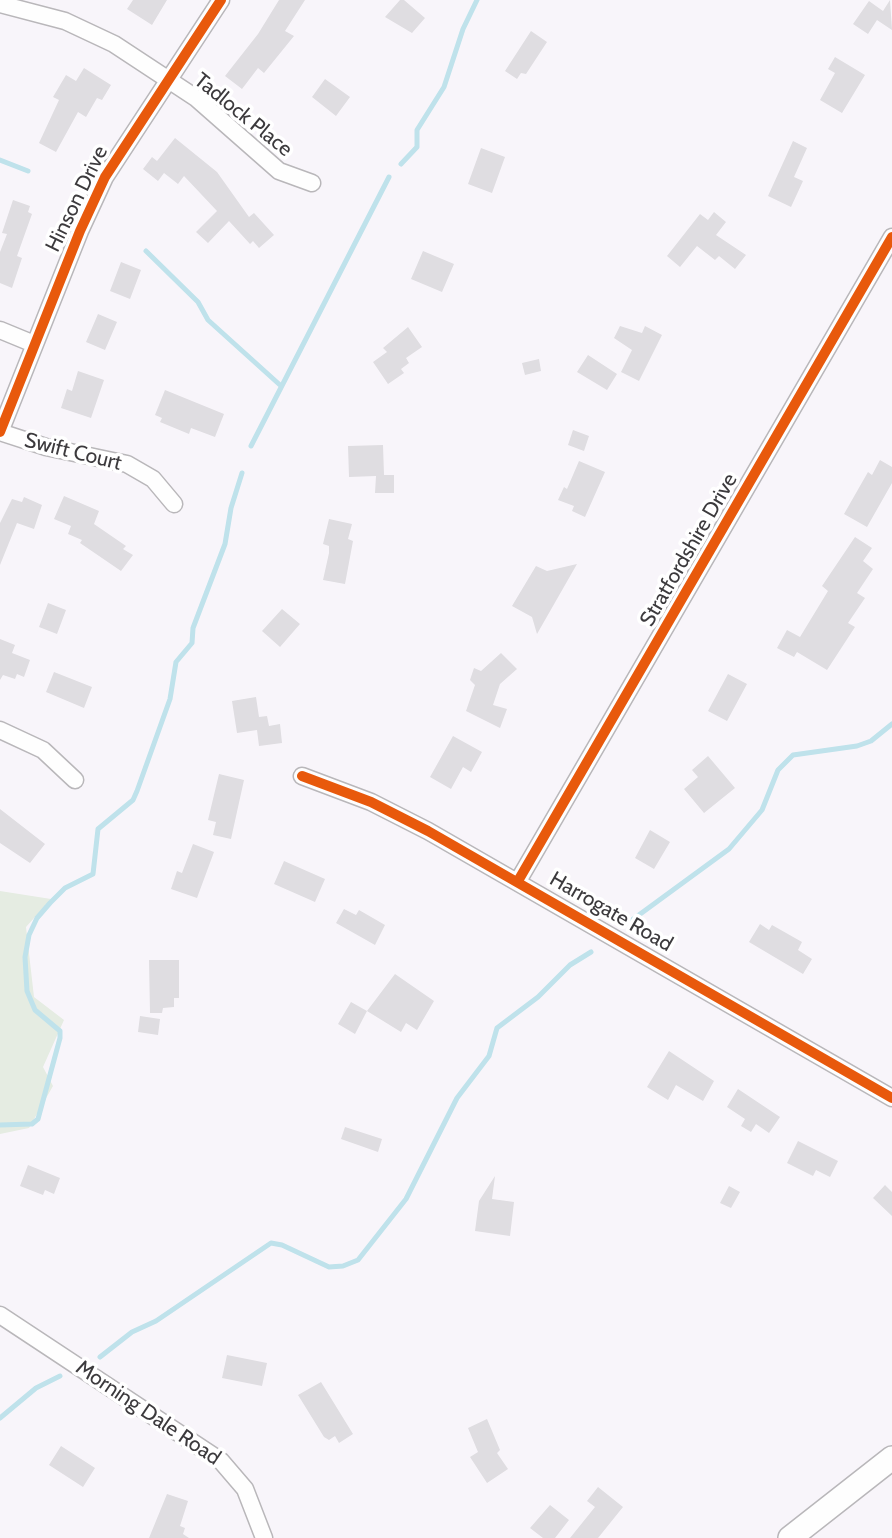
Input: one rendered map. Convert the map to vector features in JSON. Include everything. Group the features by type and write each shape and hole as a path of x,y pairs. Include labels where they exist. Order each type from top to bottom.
{"main road":[{"path":"790,1538 892,1458"}],"street":[{"name":"Hinson Drive","path":"0,432 105,177 221,0"},
{"name":"Tadlock Place","path":"0,4 86,29 196,98 279,171 312,183"},
{"name":"Stratfordshire Drive","path":"518,881 892,237"},
{"path":"0,330 34,344"},
{"name":"Swift Court","path":"0,432 46,447 127,464 153,479 174,504"},
{"path":"0,730 43,750 75,780"},
{"name":"Harrogate Road","path":"302,776 371,802 518,881 892,1098"},
{"name":"Morning Dale Road","path":"0,1315 221,1461 245,1489 264,1538"}],"shaded area":[{"path":"0,891 51,899 26,927 34,997 64,1020 43,1067 53,1086 29,1128 0,1134"}],"building":[{"path":"133,0 167,0 152,25 127,9"},
{"path":"279,0 305,0 285,31 294,36 264,73 258,68 242,89 225,76 258,34"},
{"path":"400,0 404,0 425,18 412,33 385,17"},
{"path":"890,0 892,30 877,20 868,34 853,24 869,1 883,11"},
{"path":"531,31 547,42 526,74 521,73 517,79 505,71"},
{"path":"835,57 865,75 842,113 820,100 835,73 828,69"},
{"path":"84,68 111,85 102,100 97,98 86,117 78,112 56,152 39,143 59,100 53,97 66,75 76,81"},
{"path":"325,79 350,97 336,116 312,97"},
{"path":"175,138 217,172 249,217 254,213 274,235 259,248 253,241 250,244 229,221 208,243 196,232 217,211 184,176 178,184 164,173 158,181 143,169 152,157 157,161"},
{"path":"793,141 807,148 794,177 803,181 791,207 768,196"},
{"path":"481,148 505,157 492,193 468,184"},
{"path":"13,200 30,206 28,212 32,214 17,256 22,258 12,288 0,283 0,252 7,234 2,233"},
{"path":"714,212 726,222 716,235 746,255 735,269 719,256 715,260 697,246 680,267 667,256 700,214 708,220"},
{"path":"423,251 454,264 442,292 411,279"},
{"path":"121,262 141,270 130,299 110,291"},
{"path":"98,314 117,322 105,350 86,342"},
{"path":"620,326 642,333 645,326 662,335 639,381 621,372 632,350 614,338"},
{"path":"408,327 422,347 406,358 409,363 401,369 404,373 388,384 373,362 387,352 383,348"},
{"path":"588,355 617,374 607,390 577,372"},
{"path":"539,359 541,371 525,375 522,363"},
{"path":"78,371 104,380 91,418 61,408 67,389 72,391"},
{"path":"165,390 224,414 215,437 191,428 189,434 160,422 162,418 155,415"},
{"path":"573,430 589,436 584,451 568,445"},
{"path":"383,445 384,475 394,475 394,493 375,493 376,476 349,477 348,446"},
{"path":"880,460 892,467 892,483 867,527 844,514 868,472 872,475"},
{"path":"579,461 605,472 585,517 572,511 574,506 558,500 564,487 567,489"},
{"path":"64,496 99,511 94,524 126,546 123,549 133,555 121,571 80,543 82,540 68,534 71,526 54,519"},
{"path":"24,497 42,505 34,529 17,523 0,565 0,523 12,499 22,502"},
{"path":"329,519 352,524 348,539 353,541 345,584 323,580 329,546 323,544"},
{"path":"855,537 872,548 863,561 873,569 857,593 865,598 848,623 855,627 827,670 797,652 794,657 777,648 787,630 800,637 828,591 822,586"},
{"path":"577,564 537,634 532,617 512,606 536,566 547,571"},
{"path":"48,603 66,610 57,634 39,627"},
{"path":"282,609 300,624 280,647 262,631"},
{"path":"0,639 15,645 12,653 30,660 24,677 17,674 15,679 3,675 0,680"},
{"path":"501,653 517,669 500,684 493,705 507,709 500,728 466,711 475,685 470,680 474,668 481,671"},
{"path":"54,672 92,687 84,708 46,692"},
{"path":"728,674 747,684 727,721 708,711"},
{"path":"256,697 259,717 267,716 269,726 280,724 282,743 259,746 257,730 237,733 232,701"},
{"path":"453,736 482,752 471,772 463,767 451,789 430,777"},
{"path":"708,756 735,788 704,813 684,789 698,777 692,770"},
{"path":"219,774 244,780 231,839 213,835 216,822 208,820"},
{"path":"0,809 45,844 30,863 0,843"},
{"path":"650,830 670,842 654,869 635,858"},
{"path":"193,844 214,852 197,898 171,889 177,871 182,873"},
{"path":"284,861 325,879 315,902 274,884"},
{"path":"344,909 356,915 359,910 385,925 375,945 336,923"},
{"path":"760,924 769,930 772,925 802,942 798,950 812,959 803,974 749,942"},
{"path":"149,960 179,960 179,998 174,998 174,1007 163,1008 162,1013 150,1013"},
{"path":"395,974 434,1001 417,1030 406,1023 401,1032 367,1011"},
{"path":"351,1002 367,1011 355,1034 338,1024"},
{"path":"140,1016 160,1019 158,1035 138,1032"},
{"path":"669,1051 714,1081 703,1101 676,1085 668,1100 647,1087"},
{"path":"738,1089 780,1117 769,1133 756,1124 751,1132 741,1126 745,1119 727,1107"},
{"path":"345,1127 382,1139 378,1152 341,1139"},
{"path":"798,1141 838,1161 830,1177 816,1170 813,1176 787,1163"},
{"path":"28,1165 60,1178 54,1194 45,1190 43,1195 20,1186"},
{"path":"495,1176 492,1199 514,1202 510,1236 475,1231 479,1201"},
{"path":"885,1185 892,1192 892,1216 873,1198"},
{"path":"729,1186 740,1192 731,1208 720,1203"},
{"path":"227,1355 267,1363 262,1386 222,1378"},
{"path":"321,1382 353,1434 339,1443 335,1436 329,1440 324,1437 298,1395"},
{"path":"487,1419 500,1450 497,1453 508,1469 487,1483 470,1457 478,1452 468,1428"},
{"path":"61,1446 95,1468 83,1487 49,1465"},
{"path":"598,1487 623,1507 598,1538 570,1538 595,1507 587,1501"},
{"path":"167,1494 188,1501 180,1526 185,1528 183,1534 189,1538 149,1538"},
{"path":"550,1505 569,1520 555,1538 543,1538 530,1528"}],"waterway":[{"path":"401,164 417,147 417,130 444,87 463,29 477,0"},
{"path":"0,160 28,171"},
{"path":"251,446 389,177"},
{"path":"146,251 198,302 208,320 280,385"},
{"path":"0,1125 32,1124 38,1119 60,1038 60,1031 35,1010 27,991 25,957 29,935 37,918 65,888 93,874 98,829 133,800 170,699 176,662 192,643 193,628 225,544 231,508 242,473"},
{"path":"632,920 729,849 762,810 778,770 793,755 857,746 871,741 892,724"},
{"path":"100,1357 132,1332 156,1321 271,1243 282,1245 329,1267 343,1266 358,1260 406,1199 457,1098 489,1056 497,1028 538,997 570,965 591,952"},
{"path":"0,1418 36,1388 60,1376"}],"cycle path":[{"path":"0,432 80,231 105,177 221,0"},
{"path":"518,881 892,237"},
{"path":"302,776 371,802 428,831 892,1098"}]}
